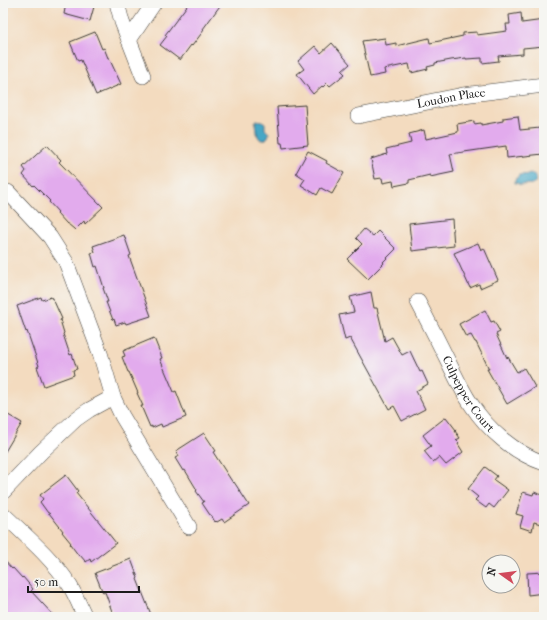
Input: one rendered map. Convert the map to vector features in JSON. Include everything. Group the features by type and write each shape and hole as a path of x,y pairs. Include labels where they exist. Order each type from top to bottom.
{"street":[{"path":"117,3 122,22 143,76"},
{"path":"129,40 154,3"},
{"name":"Loudon Place","path":"358,116 463,95 544,85"},
{"path":"8,192 50,237 66,262 122,416 189,527"},
{"name":"Culpepper Court","path":"418,302 461,388 477,412 492,430 505,441 527,455 544,463"},
{"path":"3,492 41,452 76,419 89,410 114,397"},
{"path":"3,514 40,549 62,574 73,591 85,617"}],"water":[{"path":"256,120 263,121 265,123 265,129 269,133 265,140 261,140 257,134"},
{"path":"533,174 536,176 534,184 520,185 515,183 515,179 519,175"}],"building":[{"path":"66,3 95,3 90,21 64,14"},
{"path":"189,3 222,3 203,29 204,30 180,60 160,45 167,36 165,35"},
{"path":"521,13 522,23 544,20 544,46 523,48 523,54 498,56 499,61 482,63 482,58 451,60 435,63 435,65 427,67 428,69 411,73 409,64 384,69 385,74 370,77 362,41 385,38 386,45 396,43 396,46 429,38 430,43 463,36 463,33 477,32 477,35 507,31 506,24 510,24 509,15"},
{"path":"95,32 102,49 104,48 121,84 96,95 81,60 78,61 70,42"},
{"path":"332,43 350,64 342,71 345,74 330,86 327,83 313,94 297,74 304,69 298,61 315,46 321,53"},
{"path":"305,105 308,145 283,148 282,143 280,143 277,107"},
{"path":"518,116 520,130 540,128 543,154 507,158 506,146 450,154 454,172 430,177 430,175 409,180 409,183 394,186 393,181 383,183 382,178 375,179 371,159 387,154 386,149 411,143 409,134 424,130 426,139 458,132 457,124 474,121 474,124 481,123 481,125 503,121 503,118"},
{"path":"47,145 61,160 59,162 103,207 85,224 84,221 75,230 57,213 58,212 49,202 50,201 23,175 26,171 23,167"},
{"path":"308,151 327,161 326,163 344,173 332,194 321,188 317,195 301,185 305,179 296,173"},
{"path":"452,219 454,246 412,251 409,224"},
{"path":"364,229 373,236 378,231 396,249 368,279 347,259 362,244 356,238"},
{"path":"124,235 131,255 129,256 151,316 126,324 125,322 116,325 106,302 108,302 104,288 91,253 95,252 93,246"},
{"path":"478,243 481,250 484,248 498,280 480,288 479,284 470,288 454,253"},
{"path":"371,292 374,308 377,308 385,341 392,337 402,355 410,351 420,372 422,371 428,384 416,391 425,409 402,421 394,406 389,409 350,338 345,340 339,315 354,312 350,297"},
{"path":"41,297 42,300 51,297 53,299 62,319 60,320 63,334 70,355 72,354 77,369 73,370 74,375 44,386 37,367 39,366 17,306"},
{"path":"485,310 491,322 494,321 500,332 496,334 507,358 508,357 517,372 524,368 535,387 507,404 487,369 489,369 476,342 471,335 466,337 459,324"},
{"path":"154,338 162,358 160,359 174,392 176,391 186,417 162,427 161,424 152,428 152,426 150,427 141,406 143,406 122,357 125,356 123,351"},
{"path":"3,412 22,423 3,455"},
{"path":"446,417 460,438 456,440 463,452 446,465 439,457 433,462 424,451 431,446 423,435"},
{"path":"204,433 216,451 213,452 249,505 224,522 222,519 215,522 202,503 204,502 196,491 197,490 185,470 183,471 175,458 179,456 176,451"},
{"path":"485,467 497,476 494,480 508,490 494,508 489,504 486,508 475,500 478,497 468,489"},
{"path":"66,475 78,491 76,493 116,543 91,562 90,559 86,562 80,555 79,556 62,532 63,531 40,502 43,499 40,495"},
{"path":"523,492 533,495 534,492 544,496 544,525 534,522 532,531 520,527 523,516 516,514"},
{"path":"3,559 22,578 23,577 33,589 31,591 55,617 7,617 3,612"},
{"path":"131,559 152,617 114,617 105,592 103,593 95,573"},
{"path":"544,572 544,593 528,595 527,573"}]}
